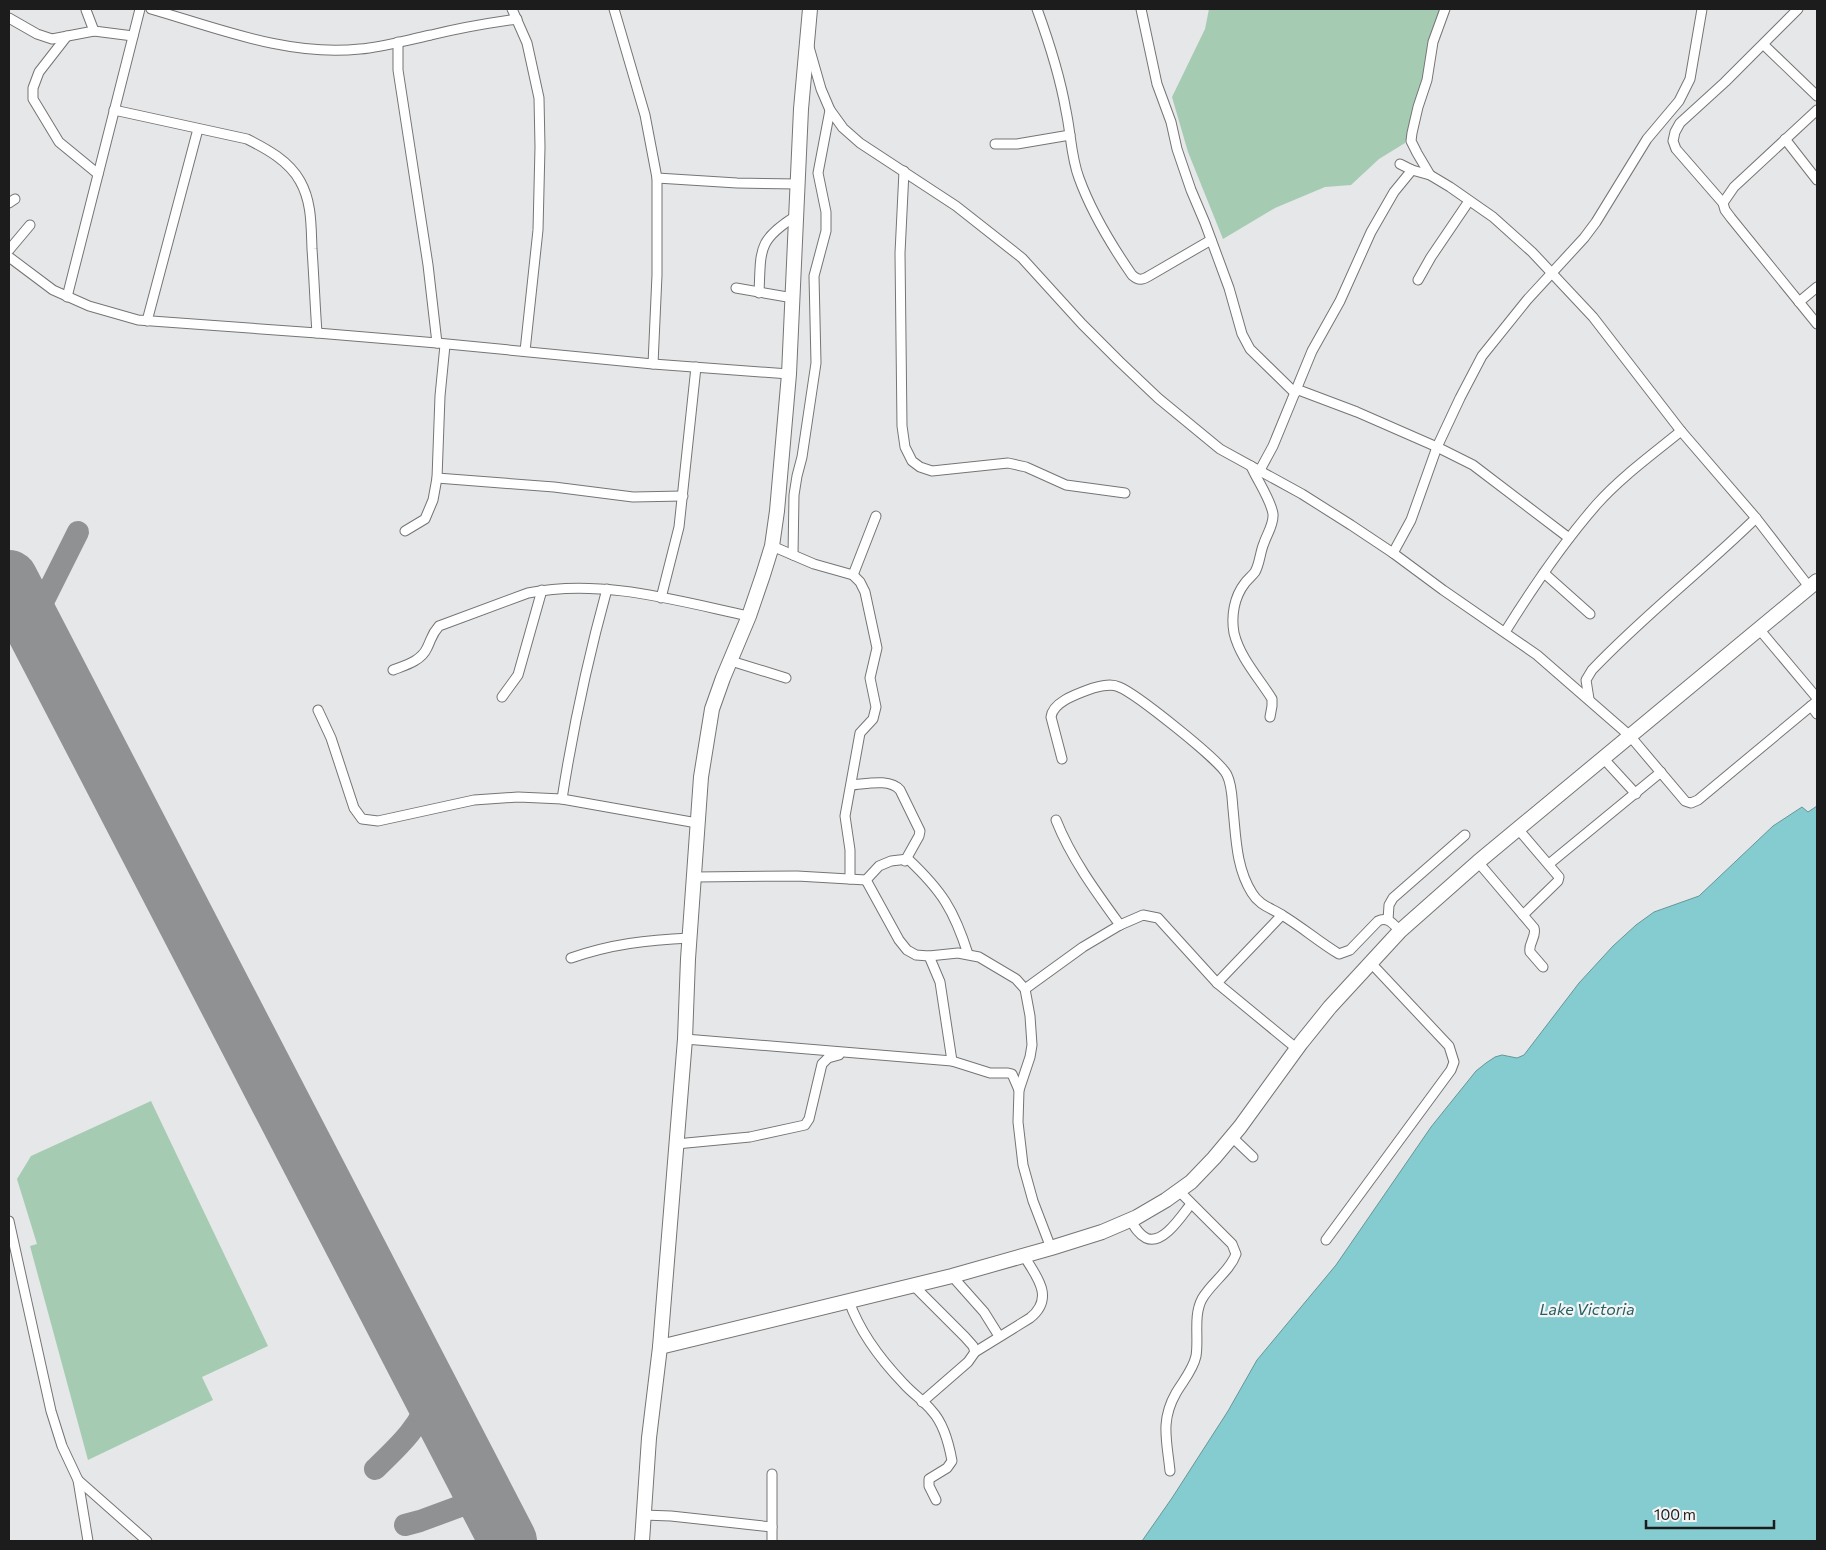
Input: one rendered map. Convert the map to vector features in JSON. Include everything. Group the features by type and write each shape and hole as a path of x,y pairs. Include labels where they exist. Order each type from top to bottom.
{"main road":[{"path":"642,1541 649,1438 660,1347 685,1039 701,778 712,709 749,616 772,546 777,511 789,374 801,109 810,9"},
{"path":"660,1347 912,1284 952,1276 1024,1256 1102,1232 1130,1220 1166,1200 1200,1173 1232,1137 1296,1048 1370,962 1400,931 1478,862 1813,585"}],"street":[{"path":"67,297 140,9"},
{"path":"151,9 241,35 286,45 325,50 360,49 517,18"},
{"path":"512,9 527,43 539,98 538,230 525,351"},
{"path":"614,9 644,115 656,178 657,275 653,364"},
{"path":"1037,9 1059,82 1075,165 1085,192 1120,257 1132,275 1142,280 1210,240"},
{"path":"1141,9 1157,84 1191,190 1229,288 1242,334 1256,355 1296,391 1345,407 1437,447 1473,465 1570,538"},
{"path":"1430,175 1411,140 1418,107 1427,80 1433,42 1445,9"},
{"path":"1393,553 1411,520 1437,447 1482,356 1527,300 1588,232 1647,139 1680,101 1690,79 1702,9"},
{"path":"1798,9 1764,45 1680,123 1673,141 1676,149 1723,203 1725,210 1731,218 1817,324"},
{"path":"86,10 94,31"},
{"path":"9,18 31,31 48,38 94,31 134,36"},
{"path":"67,36 39,72 33,88 33,99 59,142 98,174"},
{"path":"398,42 401,87 441,344 437,478 433,500 425,519 405,531"},
{"path":"808,44 821,89 830,110 843,128 860,143 956,206 1022,258 1082,324 1158,398 1220,449 1302,494 1393,553 1537,655 1630,736 1688,803 1695,802 1815,702"},
{"path":"1764,45 1817,96"},
{"path":"114,110 247,140 266,148 287,164 300,180 311,214 317,333"},
{"path":"793,555 794,495 802,457 816,363 814,276 826,231 826,212 818,172 830,110"},
{"path":"1723,203 1734,187 1817,110"},
{"path":"147,321 198,129"},
{"path":"995,144 1016,144 1070,135"},
{"path":"1785,139 1817,180"},
{"path":"1400,164 1412,170 1430,175 1450,187 1493,217 1532,252 1593,318 1681,430 1813,585"},
{"path":"1260,470 1273,446 1312,351 1340,301 1381,212 1412,170"},
{"path":"904,171 900,253 902,426 906,446 912,461 920,467 932,471 1008,463 1026,467 1066,485 1125,493"},
{"path":"656,178 737,183 798,184"},
{"path":"1418,280 1431,257 1469,201"},
{"path":"759,293 761,256 765,243 778,227 796,216"},
{"path":"9,250 30,225"},
{"path":"9,257 45,286 67,297 109,312 147,321 317,333 696,368 789,374"},
{"path":"1799,302 1817,287"},
{"path":"736,288 793,298"},
{"path":"661,598 678,527 683,496 696,368"},
{"path":"1505,632 1544,573 1598,503 1681,430"},
{"path":"1251,466 1271,507 1273,516 1254,573 1246,582 1235,602 1233,612 1234,631 1237,643 1244,656 1272,699 1270,717"},
{"path":"437,478 554,487 633,497 683,496"},
{"path":"853,575 876,516"},
{"path":"1589,699 1586,680 1592,670 1756,518"},
{"path":"772,546 814,564 853,575 860,582 865,592 877,648 870,678 876,707 875,715 860,733 846,816 850,850 850,879"},
{"path":"1544,573 1590,614"},
{"path":"562,799 569,753 584,681 608,589"},
{"path":"393,670 412,663 422,655 428,647 432,635 440,626 528,593 542,590 608,589 749,616"},
{"path":"502,697 518,675 542,590"},
{"path":"1759,629 1815,702 1817,714"},
{"path":"730,661 786,678"},
{"path":"1062,759 1051,717 1052,711 1057,706 1084,691 1103,685 1117,686 1131,692 1220,765 1227,774 1239,862 1253,896 1263,905 1282,914 1339,954 1350,950 1383,918 1400,931"},
{"path":"318,710 331,738 354,808 362,819 378,821 474,800 518,797 562,799 697,823"},
{"path":"1604,758 1636,794"},
{"path":"1549,864 1636,794 1660,772"},
{"path":"852,785 889,783 896,785 900,790 920,831 920,836 905,860"},
{"path":"1056,820 1061,833 1095,890 1120,925"},
{"path":"1518,830 1557,873 1559,878 1558,882 1523,914"},
{"path":"1388,920 1388,904 1393,898 1465,835"},
{"path":"866,880 879,866 899,859 908,859 931,880 945,899 955,918 968,954"},
{"path":"1478,862 1523,914 1535,932 1529,948 1530,952 1543,966"},
{"path":"695,877 789,876 866,880"},
{"path":"866,880 907,950 916,955 929,956 958,953 979,957 1016,979 1025,990 1030,1016 1032,1045 1019,1090 1018,1122 1023,1165 1033,1202 1051,1248"},
{"path":"1217,983 1282,914"},
{"path":"1025,990 1082,947 1120,925 1143,915 1158,918 1217,983 1296,1048"},
{"path":"570,958 616,944 645,940 690,938"},
{"path":"929,956 940,982 952,1061"},
{"path":"1326,1240 1451,1070 1454,1062 1453,1054 1443,1038 1370,962"},
{"path":"685,1039 952,1061 990,1074 1012,1074 1019,1090"},
{"path":"676,1144 750,1137 805,1125 810,1119 814,1095 824,1060 847,1053"},
{"path":"1232,1137 1253,1157"},
{"path":"1170,1471 1165,1431 1166,1416 1196,1358 1198,1314 1201,1302 1209,1288 1231,1264 1236,1254 1232,1244 1179,1191"},
{"path":"1130,1220 1142,1235 1150,1239 1157,1239 1166,1234 1191,1204"},
{"path":"9,1222 50,1411 62,1446 78,1480 88,1541"},
{"path":"922,1402 968,1362 975,1352 1037,1312 1042,1304 1042,1289 1024,1256"},
{"path":"952,1276 984,1312 1000,1336"},
{"path":"912,1284 965,1336 975,1352"},
{"path":"849,1301 854,1318 878,1354 905,1386 933,1412 948,1441 952,1461 948,1468 929,1479 929,1486 936,1500"},
{"path":"772,1474 772,1541"},
{"path":"78,1480 147,1541"},
{"path":"643,1515 671,1516 772,1527"}],"green space":[{"path":"1209,9 1444,9 1405,143 1379,159 1351,185 1325,187 1275,208 1223,239 1188,152 1172,97 1205,29"},
{"path":"151,1101 268,1346 202,1377 213,1400 88,1460 30,1246 37,1244 17,1179 31,1156"}],"water":[{"name":"Lake Victoria","path":"1817,806 1817,1541 1142,1541 1228,1411 1257,1360 1336,1265 1431,1127 1476,1071 1495,1057 1502,1055 1517,1058 1524,1055 1579,983 1613,946 1636,925 1654,912 1699,896 1773,826 1802,807 1808,812"}],"taxiway":[{"path":"32,624 78,532"},
{"path":"375,1469 416,1425 431,1393"},
{"path":"405,1525 485,1497"}],"runway":[{"path":"9,579 508,1541"}]}
